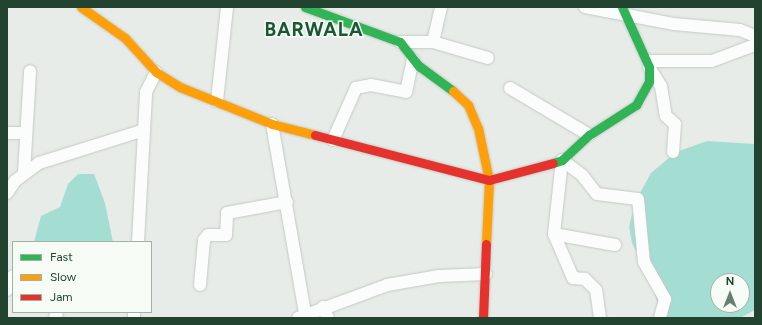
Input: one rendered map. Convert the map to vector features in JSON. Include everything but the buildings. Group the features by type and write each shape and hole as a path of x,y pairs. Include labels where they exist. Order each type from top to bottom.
{"street":[{"path":"81,7 125,38 156,72 217,101 272,124 489,180 562,160 589,136 636,105 649,82 649,64"},
{"path":"217,101 227,7"},
{"path":"305,7 400,42 433,42 488,58"},
{"path":"433,42 441,7"},
{"path":"585,7 623,9 674,24 740,30 755,36"},
{"path":"623,9 661,86 666,116 675,124 673,152"},
{"path":"400,42 413,60 468,105 478,128 489,180 483,318"},
{"path":"649,64 712,61 755,45"},
{"path":"333,140 356,88 371,85 406,92 413,60"},
{"path":"24,173 25,133 30,71"},
{"path":"138,241 146,92 156,72"},
{"path":"510,88 589,136"},
{"path":"272,124 287,202 301,315 323,306 387,285 439,276 486,274"},
{"path":"7,193 24,173 39,163 144,130"},
{"path":"7,133 25,133"},
{"path":"562,160 554,234 573,278 585,279 596,290 600,318"},
{"path":"562,160 582,175 597,194 638,199 644,262 666,302 660,318"},
{"path":"200,285 204,240 208,235 226,235 227,213 287,202"},
{"path":"554,234 615,245"},
{"path":"7,290 12,278"},
{"path":"323,306 328,318"}],"water":[{"path":"707,141 755,144 755,310 750,313 750,273 710,273 710,313 749,313 740,318 655,318 658,305 652,283 632,243 629,227 635,202 651,173 676,152"},
{"path":"78,174 94,174 105,203 113,241 34,241 41,216 60,207 68,184"}],"traffic: fast":[{"path":"305,7 400,42 419,66 453,91"},
{"path":"553,163 562,160 589,135 636,105 649,82 649,67 622,7"}],"traffic: slow":[{"path":"81,7 125,38 156,72 180,87 272,124 315,135"},
{"path":"453,91 468,105 478,128 489,180 486,244"}],"traffic: jam":[{"path":"315,135 489,180 553,163"},
{"path":"483,318 486,244"}],"district":[{"name":"BARWALA","path":"314,30"}]}
